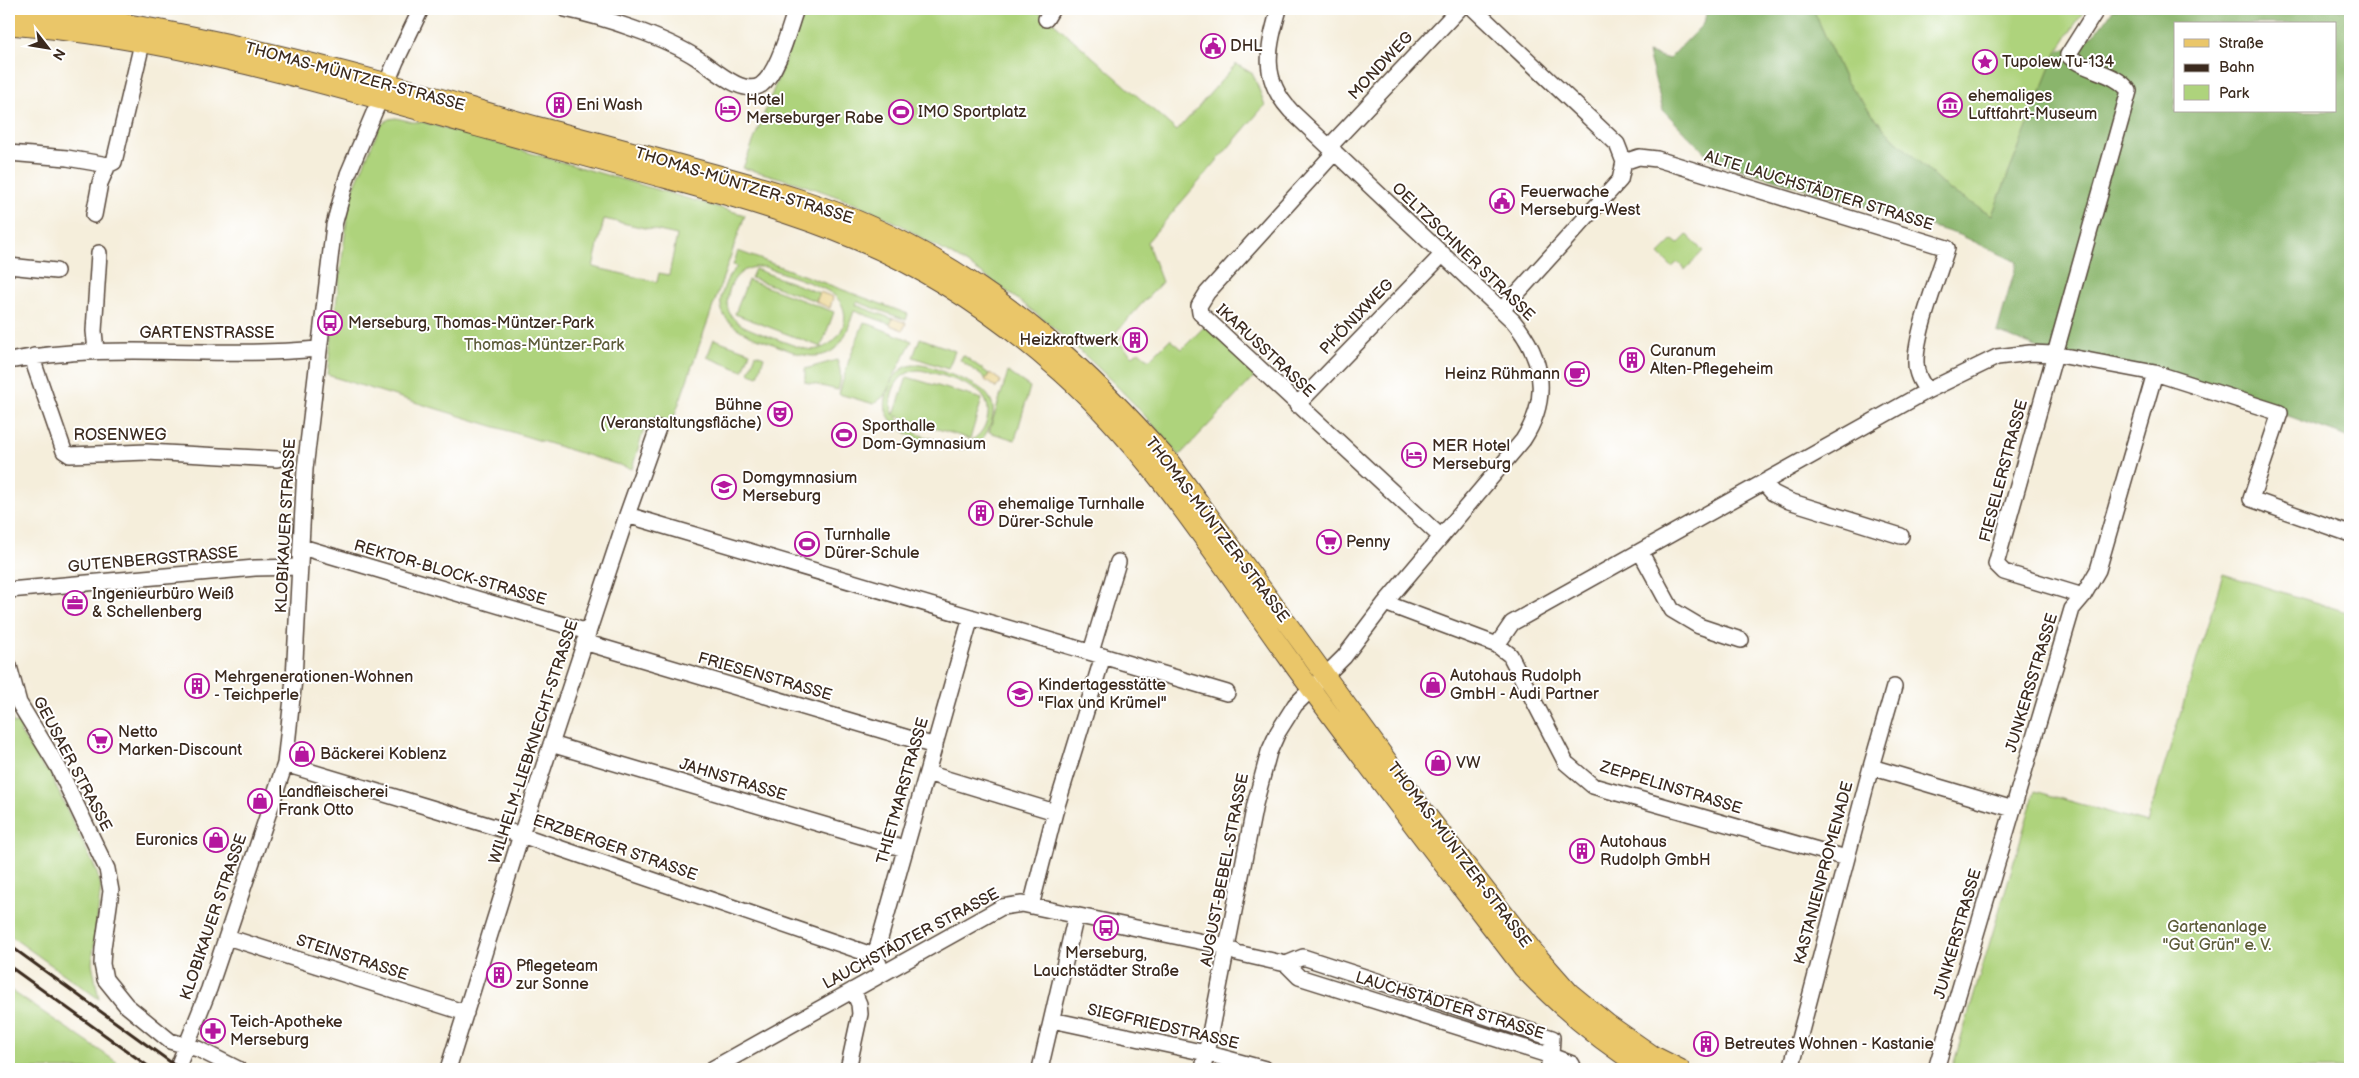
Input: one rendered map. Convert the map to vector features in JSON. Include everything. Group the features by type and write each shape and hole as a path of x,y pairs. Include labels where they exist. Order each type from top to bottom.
{"main road":[{"name":"THOMAS-MÜNTZER-STRASSE","path":"20,9 106,21 198,37 384,91"},
{"name":"THOMAS-MÜNTZER-STRASSE","path":"9,25 76,33 196,54 491,114 728,177 835,210 902,241 946,266 1024,318 1046,347 1069,368 1124,410 1169,461 1432,822 1533,951 1563,985 1608,1024 1633,1042 1680,1069"},
{"name":"THOMAS-MÜNTZER-STRASSE","path":"1069,368 1156,473 1311,690 1523,968 1556,1003 1585,1028 1644,1069"}],"street":[{"name":"KLOBIKAUER STRASSE","path":"176,1069 227,936 285,764 294,679 302,547 300,460 318,349 334,225 339,198 421,9"},
{"path":"565,9 610,21 680,49 703,61 726,79 748,88 761,85 770,74 777,61 796,9"},
{"name":"OELTZSCHNER STRASSE","path":"1279,9 1269,49 1269,68 1273,84 1285,105 1502,310 1522,332 1536,358 1540,392 1537,411 1523,440 1385,602 1357,641 1311,690"},
{"name":"MONDWEG","path":"1332,150 1459,9"},
{"path":"1474,9 1618,144 1624,162 1620,180 1502,310"},
{"path":"2054,354 2129,91 2122,81 2076,64 2068,55 2097,9"},
{"path":"94,214 100,182 111,164 140,52"},
{"name":"IKARUSSTRASSE","path":"1332,150 1207,293 1199,306 1200,313 1441,537"},
{"path":"9,153 111,164"},
{"name":"ALTE LAUCHSTÄDTER STRASSE","path":"1624,162 1639,157 1657,159 1947,248 1925,320 1916,363 1918,377 1927,392"},
{"path":"96,351 94,331 99,254"},
{"name":"PHÖNIXWEG","path":"1297,405 1443,254"},
{"path":"9,266 56,271"},
{"name":"GARTENSTRASSE","path":"9,361 34,356 96,351 222,353 318,349"},
{"path":"1497,645 1512,623 1927,392 1997,357 2030,353 2054,354 2155,373 2280,413 2251,499 2350,534"},
{"name":"FIESELERSTRASSE","path":"2054,354 1996,564 2004,572 2083,596"},
{"name":"ROSENWEG","path":"34,356 35,367 64,451 70,455 147,452 277,459"},
{"name":"JUNKERSSTRASSE","path":"2013,809 2072,609 2083,596 2098,570 2155,373"},
{"name":"WILHELM-LIEBKNECHT-STRASSE","path":"448,1069 521,834 627,515 658,428"},
{"path":"1764,482 1773,493 1789,501 1901,536"},
{"path":"627,515 1226,693"},
{"name":"REKTOR-BLOCK-STRASSE","path":"302,547 586,637"},
{"path":"1640,553 1672,610 1699,626 1741,640"},
{"path":"1031,906 1097,654 1118,562"},
{"name":"GUTENBERGSTRASSE","path":"9,590 255,568 300,567"},
{"name":"ZEPPELINSTRASSE","path":"1385,602 1497,645 1510,655 1566,763 1593,786 1846,858"},
{"name":"THIETMARSTRASSE","path":"875,956 971,617"},
{"name":"FRIESENSTRASSE","path":"586,637 935,746"},
{"name":"GEUSAER STRASSE","path":"9,666 13,685 22,710 58,767 108,869 111,891 103,948 102,964 105,980 126,1005 154,1030 173,1043 198,1049 238,1069"},
{"name":"KASTANIENPROMENADE","path":"1791,1069 1846,858 1894,687"},
{"name":"AUGUST-BEBEL-STRASSE","path":"1203,1069 1255,804 1269,752 1286,717 1311,690"},
{"name":"JAHNSTRASSE","path":"551,744 905,849"},
{"name":"ERZBERGER STRASSE","path":"285,764 521,834 875,956"},
{"path":"1871,767 2013,809"},
{"path":"927,773 1055,812"},
{"name":"JUNKERSTRASSE","path":"1936,1069 2013,809"},
{"name":"LAUCHSTÄDTER STRASSE","path":"712,1069 1002,907 1014,904 1076,915 1227,948 1237,953 1286,964 1299,977 1549,1063 1552,1038 1303,957 1286,964"},
{"path":"1040,1069 1076,915"},
{"name":"STEINSTRASSE","path":"227,936 466,1014"},
{"path":"875,956 884,972"},
{"path":"848,1069 860,1014 859,1004 852,990"},
{"name":"SIEGFRIEDSTRASSE","path":"1052,1020 1206,1053 1265,1069"},
{"path":"1549,1063 1572,1064 1574,1069"}],"green space":[{"path":"805,9 1031,9 1045,15 1177,131 1236,64 1253,74 1265,105 1147,242 1162,282 1115,333 1122,337 1118,342 1133,356 1139,351 1149,360 1170,339 1182,349 1205,326 1257,374 1179,456 1132,402 1082,352 1027,306 969,265 879,214 841,198 743,168"},
{"path":"1707,9 1813,9 1845,80 1885,130 1949,190 1992,215 2057,52 2090,37 2102,26 2113,9 2350,9 2350,438 2280,413 2054,354 1997,332 2017,262 1960,235 1713,161 1663,110 1648,53 1669,59 1704,23"},
{"name":"ehemaliges Luftfahrt-Museum","path":"1813,9 2085,9 2057,52 1992,215 1949,190 1885,130 1845,80"},
{"name":"Thomas-Müntzer-Park","path":"396,118 423,122 745,215 671,426 647,419 632,469 327,375 350,197 380,126 389,119","holes":["604,219 677,235 669,275 659,273 657,282 593,267"]},
{"path":"1687,235 1703,251 1685,270 1678,262 1672,267 1659,254 1673,240 1678,244"},
{"path":"738,251 908,314 906,320 857,302 856,305 893,319 890,324 854,311 846,333 836,348 817,356 802,355 753,337 727,320 722,312 721,302 727,281 737,267 733,265","holes":["755,267 765,267 813,284 836,297 842,306 845,316 839,334 832,342 813,350 802,348 756,332 735,320 730,314 727,299 734,280 746,270"]},
{"path":"755,269 819,293 816,301 751,278"},
{"path":"748,280 834,312 821,347 735,314"},
{"path":"864,322 912,341 890,383 901,370 911,365 933,368 970,382 986,393 991,400 993,409 992,419 987,432 977,443 963,449 943,448 907,434 890,419 886,410 885,403 890,385 884,396 874,404 839,394 849,360","holes":["924,371 942,375 970,387 982,395 986,401 988,416 986,424 977,436 964,443 951,443 920,435 906,427 896,416 970,439 982,399 907,377 894,415 891,400 892,393 899,380 911,372"]},
{"path":"920,338 955,351 948,369 913,357"},
{"path":"714,339 750,352 743,371 707,357"},
{"path":"756,354 764,357 758,376 749,373"},
{"path":"963,355 989,374 986,379 960,360"},
{"path":"837,360 840,375 838,390 805,382 805,369"},
{"path":"1008,372 1030,387 1015,440 989,432"},
{"name":"Gartenanlage \"Gut Grün\" e. V.","path":"2223,574 2350,613 2350,1069 1952,1069 2035,791 2147,823"},
{"path":"9,710 14,724 22,720 27,727 20,732 45,770 52,766 55,773 51,776 96,870 101,886 92,963 99,999 9,935"},
{"path":"9,989 127,1069 9,1069"}],"sand":[{"path":"820,292 833,297 830,308 816,302"},
{"path":"893,318 906,323 903,330 890,325"},
{"path":"990,373 1001,381 996,388 985,380"}],"tunnel":[{"path":"277,459 293,460"}],"railway":[{"path":"9,945 180,1069"},
{"path":"9,966 152,1069"}],"place":[{"name":"DHL","path":"1213,46"},
{"name":"Tupolew Tu-134","path":"1985,62"},
{"name":"Eni Wash","path":"559,105"},
{"name":"ehemaliges Luftfahrt-Museum","path":"1950,105"},
{"name":"Hotel Merseburger Rabe","path":"728,109"},
{"name":"IMO Sportplatz","path":"901,112"},
{"name":"Feuerwache Merseburg-West","path":"1502,201"},
{"name":"Merseburg, Thomas-Müntzer-Park","path":"330,323"},
{"name":"Heizkraftwerk","path":"1135,340"},
{"name":"Curanum Alten-Pflegeheim","path":"1632,360"},
{"name":"Heinz Rühmann","path":"1577,374"},
{"name":"Bühne (Veranstaltungsfläche)","path":"780,414"},
{"name":"Sporthalle Dom-Gymnasium","path":"844,435"},
{"name":"MER Hotel Merseburg","path":"1414,455"},
{"name":"Domgymnasium Merseburg","path":"724,487"},
{"name":"ehemalige Turnhalle Dürer-Schule","path":"981,513"},
{"name":"Penny","path":"1329,542"},
{"name":"Turnhalle Dürer-Schule","path":"807,544"},
{"name":"Ingenieurbüro Weiß & Schellenberg","path":"75,603"},
{"name":"Autohaus Rudolph GmbH - Audi Partner","path":"1433,685"},
{"name":"Mehrgenerationen-Wohnen - Teichperle","path":"197,686"},
{"name":"Kindertagesstätte \"Flax und Krümel\"","path":"1020,694"},
{"name":"Netto Marken-Discount","path":"100,741"},
{"name":"Bäckerei Koblenz","path":"302,754"},
{"name":"VW","path":"1438,763"},
{"name":"Landfleischerei Frank Otto","path":"260,801"},
{"name":"Euronics","path":"216,840"},
{"name":"Autohaus Rudolph GmbH","path":"1582,851"},
{"name":"Merseburg, Lauchstädter Straße","path":"1106,928"},
{"name":"Pflegeteam zur Sonne","path":"499,975"},
{"name":"Teich-Apotheke Merseburg","path":"213,1031"},
{"name":"Betreutes Wohnen - Kastanie","path":"1706,1044"}]}
